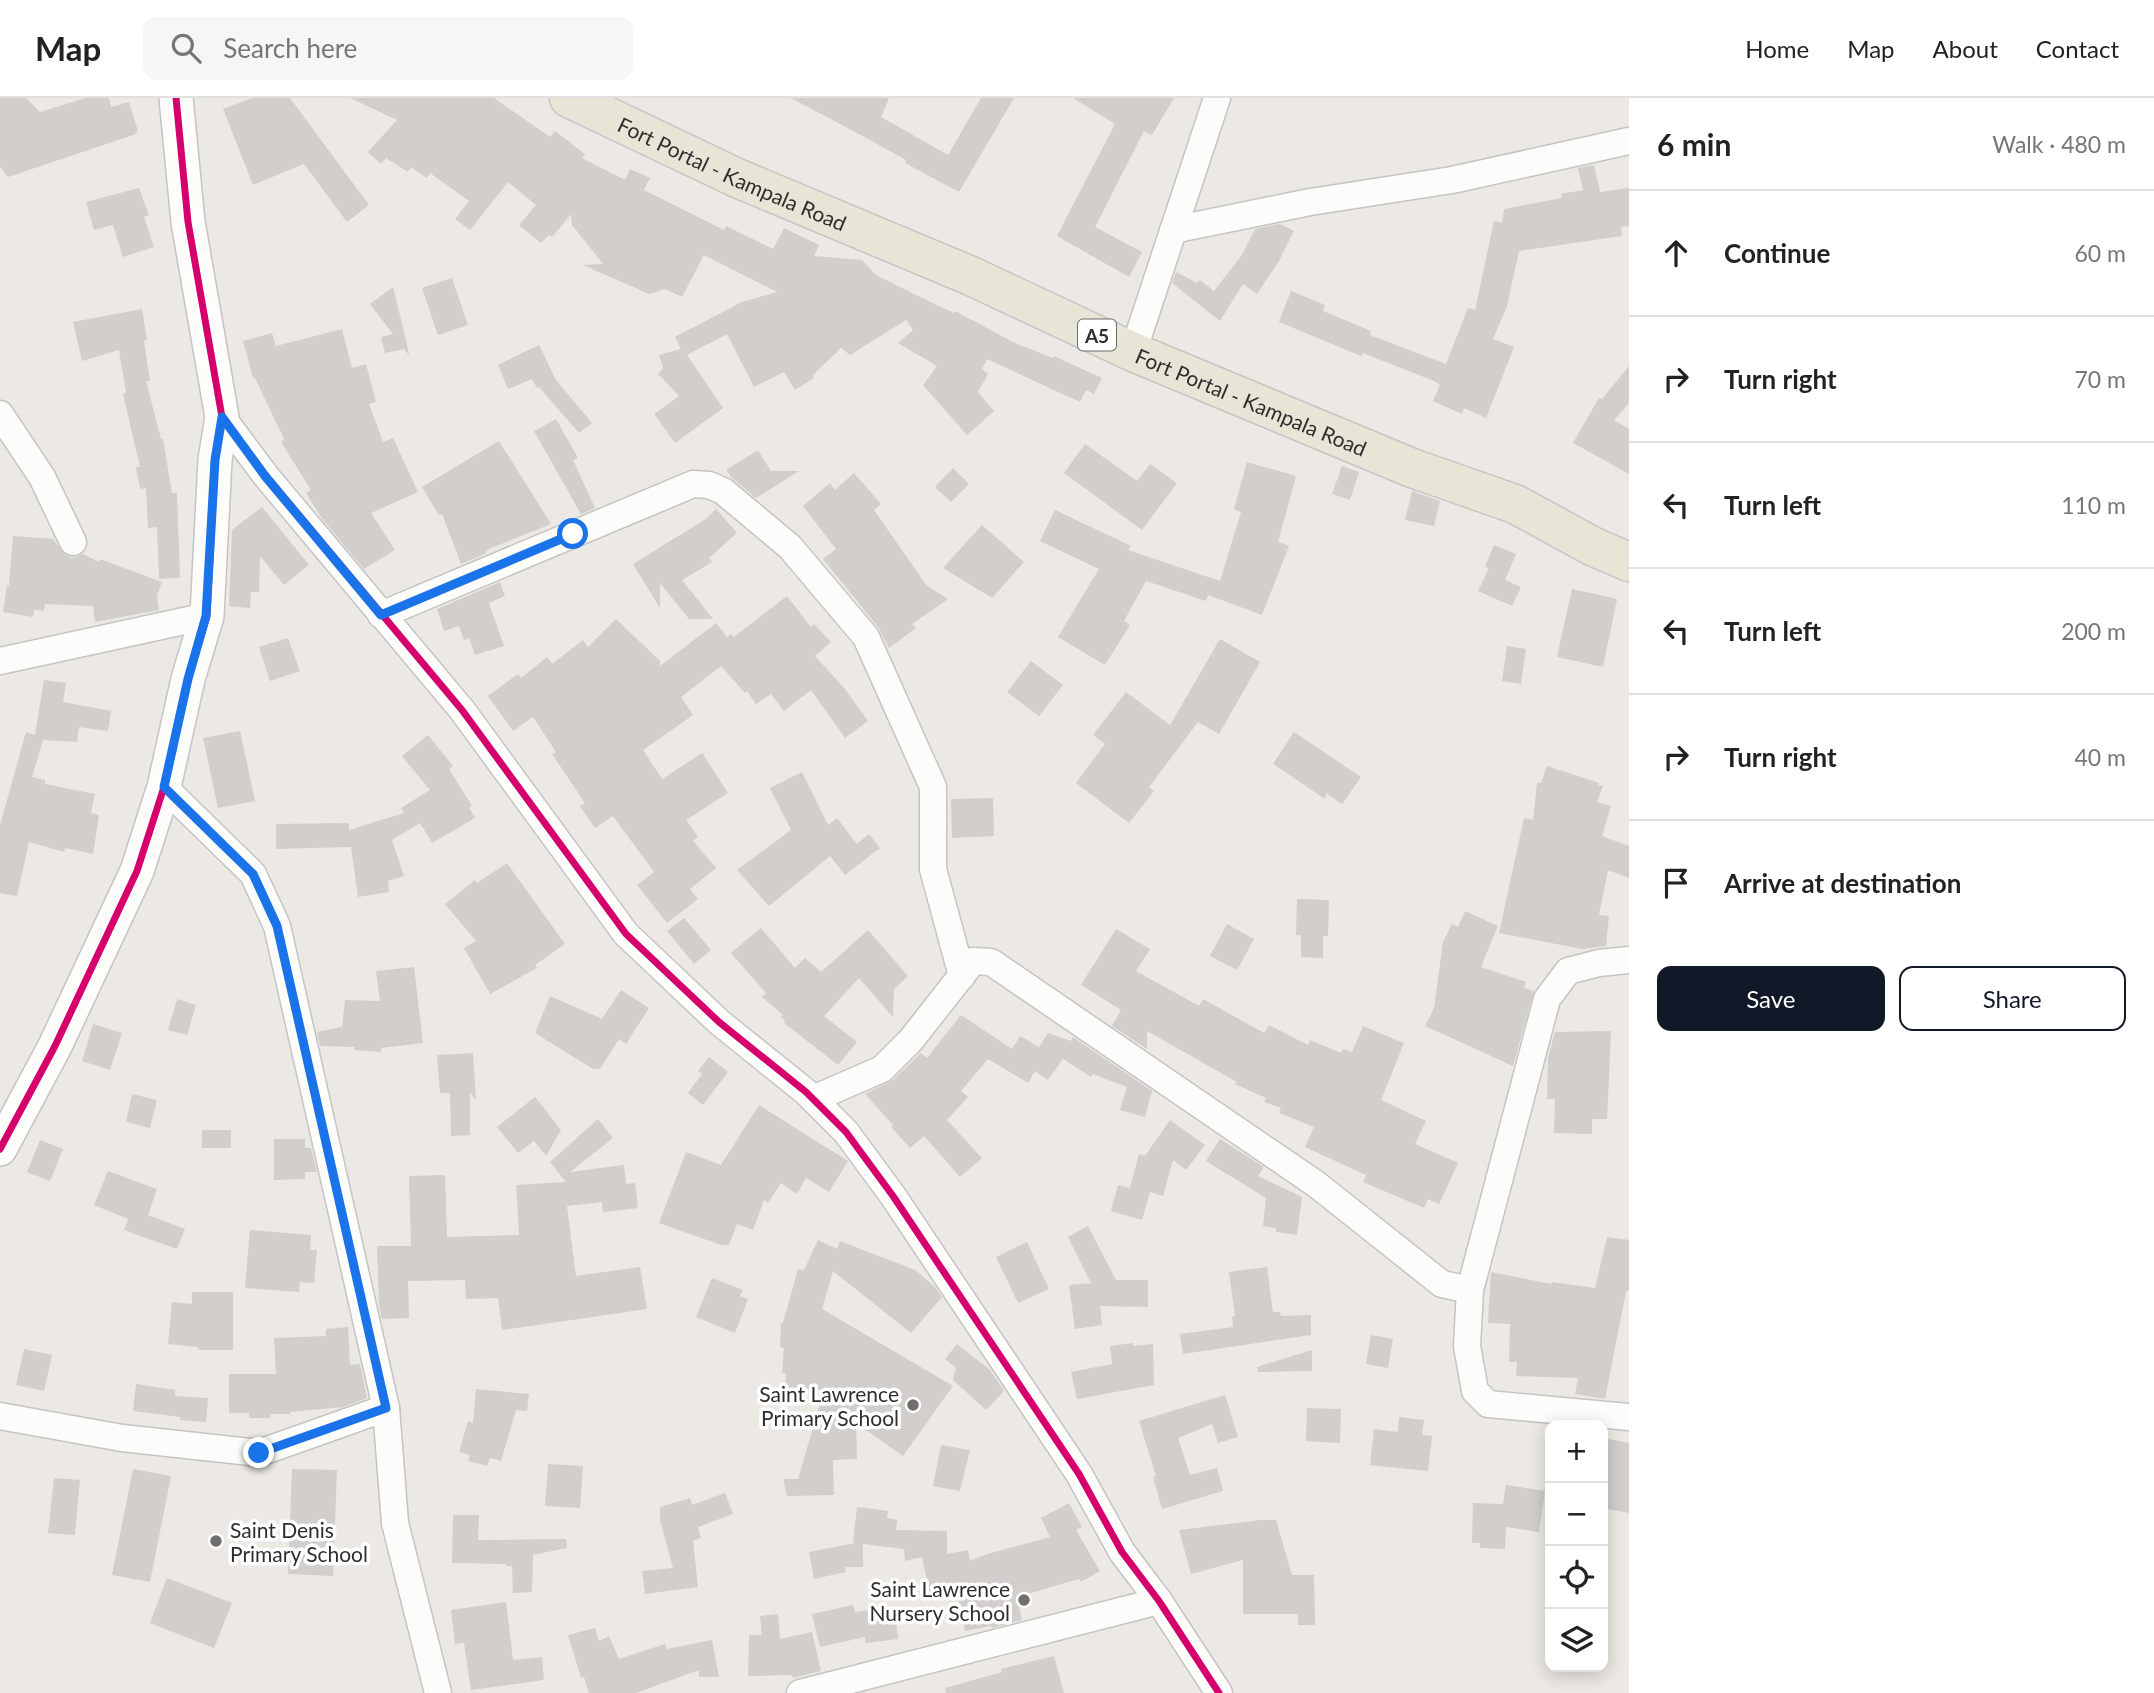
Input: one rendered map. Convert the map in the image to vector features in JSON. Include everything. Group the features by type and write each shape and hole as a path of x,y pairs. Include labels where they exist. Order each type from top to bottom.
{"main road":[{"name":"Fort Portal - Kampala Road","path":"569,98 737,178 971,276 1133,352 1412,468 1515,504 1594,547 1629,562"}],"street":[{"path":"0,1149 55,1046 137,872 164,787 188,679 206,616 215,460 222,417 188,222 176,98"},
{"path":"1133,352 1217,98"},
{"path":"1173,230 1310,202 1452,180 1629,141"},
{"path":"0,414 42,477 73,542"},
{"path":"222,417 265,476 462,710 626,934 719,1022 813,1098 846,1132 893,1196 1079,1474 1122,1552 1159,1601 1219,1693"},
{"path":"381,615 693,484 709,485 723,491 790,547 866,636 933,786 933,869 962,976"},
{"path":"0,661 206,616"},
{"path":"164,787 253,874 277,926 386,1408 395,1522 438,1693"},
{"path":"1629,960 1599,963 1569,971 1547,999 1471,1290 1467,1346 1475,1391 1488,1404 1629,1417"},
{"path":"813,1098 882,1069 911,1040 973,961 991,962 1316,1184 1442,1284 1471,1290"},
{"path":"0,1416 122,1438 259,1453 386,1408"},
{"path":"800,1693 1159,1601"}],"building":[{"path":"0,98 26,98 40,112 85,98 109,98 111,107 129,102 138,131 136,134 8,177 0,167"},
{"path":"252,98 290,98 369,205 347,222 304,164 253,185 223,109"},
{"path":"350,98 494,98 550,137 555,131 585,154 582,158 625,180 630,169 650,178 644,190 724,230 726,226 773,249 784,228 819,245 814,256 862,260 876,275 922,298 954,313 955,311 1015,343 1053,358 1054,356 1102,378 1094,394 1086,390 1080,402 987,359 982,369 988,374 978,392 994,411 967,435 923,385 937,366 898,343 913,330 906,320 850,355 841,348 813,375 814,378 795,390 784,372 754,387 727,334 687,355 723,408 675,443 654,414 679,396 658,374 663,368 659,355 681,349 675,337 742,302 777,292 704,255 682,297 665,289 649,294 583,265 603,264 572,225 571,214 552,237 549,235 541,243 519,225 536,205 508,182 470,230 455,219 469,201 430,173 427,178 411,167 408,172 386,158 381,164 368,152 397,120"},
{"path":"791,98 889,98 881,117 948,155 981,98 1014,98 959,192"},
{"path":"1073,98 1174,98 1152,135 1144,131 1095,227 1142,252 1129,277 1057,236 1115,124"},
{"path":"1594,165 1600,192 1629,188 1629,226 1621,227 1622,236 1519,251 1507,306 1493,339 1514,347 1486,418 1464,408 1462,414 1433,401 1440,385 1434,381 1363,353 1361,356 1279,322 1291,291 1325,305 1323,311 1371,331 1370,335 1446,364 1468,308 1475,310 1494,221 1502,223 1504,209 1562,198 1561,194 1583,190 1578,168"},
{"path":"139,188 149,215 144,217 154,247 123,257 113,225 94,230 86,202"},
{"path":"1280,224 1294,231 1279,261 1257,294 1243,284 1220,321 1172,283 1176,272 1197,283 1200,280 1214,291 1242,255 1255,229"},
{"path":"452,278 468,325 438,335 422,288"},
{"path":"393,287 409,355 404,349 385,353 381,337 393,334 370,304"},
{"path":"142,309 150,381 146,381 163,439 172,493 177,493 180,578 159,579 157,527 148,528 146,488 140,489 136,467 140,467 123,394 126,393 119,350 82,361 73,322"},
{"path":"342,329 352,368 366,364 376,402 369,404 383,442 393,438 418,492 371,513 395,550 364,569 323,520 306,493 311,490 281,442 284,439 253,378 243,341 272,333 276,346"},
{"path":"539,345 556,380 592,423 579,433 539,387 537,388 532,379 508,389 498,365"},
{"path":"1629,366 1629,403 1614,420 1629,429 1629,474 1573,443 1599,398 1602,399"},
{"path":"556,419 578,458 573,460 595,508 581,514 534,431"},
{"path":"499,441 551,524 486,550 487,553 461,564 442,514 439,515 422,487"},
{"path":"1085,444 1137,481 1150,464 1177,483 1142,530 1064,473"},
{"path":"758,450 771,471 799,471 756,498 726,470"},
{"path":"1247,462 1296,476 1278,542 1289,546 1262,615 1208,595 1206,601 1146,581 1124,621 1130,625 1105,665 1058,637 1099,569 1040,541 1055,510 1131,546 1128,550 1220,581 1241,512 1234,509"},
{"path":"1342,466 1359,472 1350,500 1332,494"},
{"path":"953,468 969,484 951,502 935,487"},
{"path":"854,473 881,504 874,510 927,586 948,599 912,624 916,628 889,648 878,627 823,559 836,549 803,506 830,483 835,490"},
{"path":"1412,491 1440,501 1434,526 1405,520"},
{"path":"262,507 309,565 284,585 260,556 259,592 251,592 250,608 229,606 232,530"},
{"path":"716,509 737,533 709,558 712,562 682,580 713,619 689,619 660,583 660,608 633,564 706,519"},
{"path":"982,525 1024,562 992,598 943,568"},
{"path":"13,536 53,539 65,555 72,558 83,554 99,562 100,559 162,582 157,596 159,610 95,622 93,606 45,604 44,611 34,610 33,617 3,612 7,585 9,586"},
{"path":"1494,545 1516,554 1505,580 1521,587 1512,606 1478,591 1489,568 1485,567"},
{"path":"500,582 505,596 489,603 504,646 475,655 469,638 464,640 459,626 444,631 437,609"},
{"path":"1572,589 1617,599 1603,667 1557,657"},
{"path":"787,596 811,627 814,624 831,642 815,656 845,689 868,721 845,738 811,690 784,711 771,694 756,704 747,691 745,693 721,666 681,697 693,715 643,750 662,779 702,753 728,793 686,820 698,837 693,841 716,868 690,889 698,899 667,923 637,885 654,872 613,816 595,828 580,806 585,803 552,754 556,752 533,717 513,731 488,696 518,674 521,678 547,657 552,664 583,640 588,647 616,619 660,661 660,666 716,623 727,637 731,634 734,637"},
{"path":"288,638 300,671 270,681 259,647"},
{"path":"1220,639 1260,662 1219,734 1198,722 1149,787 1154,791 1129,823 1076,783 1105,744 1093,735 1126,692 1170,725"},
{"path":"1507,646 1526,649 1521,684 1502,681"},
{"path":"1031,661 1063,685 1039,716 1007,692"},
{"path":"44,680 66,683 63,702 111,711 108,731 79,727 77,742 43,740 32,777 45,780 45,784 95,794 91,813 99,815 93,854 65,848 64,852 29,842 17,896 0,893 0,825 26,732 35,735"},
{"path":"240,731 255,801 218,808 203,738"},
{"path":"1294,732 1361,777 1342,804 1326,793 1325,799 1273,764"},
{"path":"428,735 453,766 449,769 472,806 469,808 475,818 432,843 420,823 392,840 404,876 388,881 389,892 358,897 351,847 276,849 276,824 349,823 349,830 404,813 401,808 430,790 402,756"},
{"path":"1547,766 1603,786 1597,802 1611,806 1602,836 1629,846 1629,878 1608,870 1599,915 1609,916 1606,946 1582,949 1499,933 1524,818 1533,820 1537,783 1541,783"},
{"path":"802,772 828,825 837,818 857,844 869,834 880,848 845,875 830,856 769,906 737,870 791,830 770,788"},
{"path":"993,798 994,836 952,838 951,799"},
{"path":"507,863 565,944 535,965 537,968 490,994 464,948 476,941 445,904 475,880 477,883"},
{"path":"1297,899 1329,900 1328,936 1323,936 1323,958 1301,957 1301,935 1296,935"},
{"path":"1465,911 1498,926 1481,967 1526,982 1524,988 1534,991 1513,1066 1425,1026 1434,1008 1443,942 1452,924 1458,927"},
{"path":"684,918 711,950 694,964 667,931"},
{"path":"1227,924 1254,939 1237,970 1210,956"},
{"path":"761,928 795,968 805,958 821,972 868,930 908,976 894,989 893,1017 859,978 824,1016 857,1042 838,1065 784,1023 781,1017 783,1015 762,997 766,993 731,953"},
{"path":"1116,929 1150,949 1136,971 1199,1006 1203,999 1264,1033 1269,1025 1308,1045 1310,1040 1341,1053 1343,1049 1352,1052 1363,1026 1404,1043 1381,1100 1426,1121 1415,1144 1458,1163 1439,1204 1428,1199 1424,1208 1363,1182 1366,1175 1305,1147 1314,1127 1279,1113 1281,1108 1264,1102 1266,1098 1235,1084 1237,1082 1147,1031 1147,1049 1112,1026 1121,1010 1081,985"},
{"path":"414,967 423,1043 381,1048 381,1052 354,1050 354,1047 320,1046 317,1032 342,1027 345,1000 380,1001 376,971"},
{"path":"621,990 649,1008 626,1044 619,1039 600,1069 593,1069 535,1033 550,996 602,1019"},
{"path":"177,999 196,1005 187,1035 168,1030"},
{"path":"961,1015 1012,1049 1020,1036 1039,1047 1048,1033 1071,1041 1073,1037 1152,1091 1145,1117 1120,1110 1127,1087 1093,1074 1091,1077 1063,1059 1048,1080 1035,1071 1028,1083 988,1059 961,1091 968,1097 947,1120 982,1158 960,1177 924,1136 910,1148 865,1094 893,1080 921,1053 927,1058"},
{"path":"93,1024 122,1033 110,1070 82,1061"},
{"path":"1611,1031 1607,1119 1592,1119 1592,1134 1554,1133 1555,1099 1547,1099 1548,1058 1555,1032"},
{"path":"473,1053 476,1101 470,1092 470,1135 451,1136 450,1093 440,1093 437,1055"},
{"path":"709,1057 728,1072 703,1105 688,1093 702,1074 698,1071"},
{"path":"132,1094 157,1100 150,1128 126,1122"},
{"path":"535,1097 561,1130 546,1156 534,1141 518,1153 497,1127"},
{"path":"759,1105 848,1161 829,1192 806,1178 797,1194 781,1183 768,1203 764,1200 753,1230 737,1224 729,1245 721,1245 659,1223 686,1152 721,1165"},
{"path":"598,1119 613,1138 570,1172 624,1165 626,1184 635,1183 638,1208 603,1212 602,1202 567,1206 576,1276 640,1267 647,1309 502,1330 498,1298 466,1299 465,1280 408,1281 409,1318 382,1319 377,1246 411,1246 409,1176 445,1175 447,1237 519,1235 516,1185 566,1182 550,1162"},
{"path":"1170,1120 1205,1145 1186,1170 1173,1160 1163,1196 1150,1192 1142,1220 1111,1211 1118,1185 1130,1188 1139,1154 1145,1156"},
{"path":"202,1130 231,1130 231,1148 202,1148"},
{"path":"274,1139 305,1139 305,1148 311,1148 317,1172 305,1172 305,1179 274,1180"},
{"path":"1220,1139 1264,1167 1258,1176 1302,1197 1297,1235 1276,1232 1276,1228 1263,1226 1266,1198 1206,1161"},
{"path":"40,1140 63,1149 50,1181 27,1172"},
{"path":"108,1171 157,1189 148,1215 185,1229 177,1249 124,1230 128,1219 94,1205"},
{"path":"1088,1226 1116,1280 1148,1280 1148,1307 1100,1306 1102,1325 1075,1329 1069,1285 1091,1283 1068,1237"},
{"path":"250,1230 311,1235 310,1250 317,1250 314,1283 300,1282 299,1292 245,1288"},
{"path":"1607,1237 1629,1240 1629,1291 1626,1291 1605,1399 1575,1394 1578,1378 1516,1376 1517,1362 1509,1362 1510,1324 1488,1323 1491,1272 1551,1284 1595,1288"},
{"path":"818,1240 837,1249 840,1241 915,1270 934,1286 942,1297 911,1333 833,1271 822,1309 953,1386 903,1456 856,1423 857,1459 833,1460 834,1495 787,1496 783,1479 798,1479 824,1390 785,1389 786,1373 782,1373 784,1348 780,1347 781,1323 798,1269 804,1270"},
{"path":"1027,1242 1049,1289 1018,1303 996,1257"},
{"path":"1267,1267 1273,1312 1280,1312 1281,1316 1311,1315 1311,1335 1183,1354 1180,1334 1233,1327 1232,1317 1235,1316 1229,1272"},
{"path":"712,1278 743,1290 740,1296 748,1299 735,1333 696,1317"},
{"path":"192,1292 233,1292 233,1350 198,1350 198,1347 168,1344 172,1302 192,1304"},
{"path":"348,1327 350,1365 360,1364 367,1398 343,1407 270,1414 270,1418 249,1418 249,1413 229,1413 229,1374 276,1374 274,1338 326,1336 326,1329"},
{"path":"1371,1335 1393,1339 1388,1368 1366,1364"},
{"path":"1133,1343 1133,1346 1153,1344 1154,1385 1077,1399 1071,1372 1112,1364 1110,1346"},
{"path":"957,1344 990,1370 1004,1391 986,1410 953,1380 956,1368 945,1359"},
{"path":"24,1349 52,1355 44,1391 16,1385"},
{"path":"1312,1350 1312,1371 1258,1372 1257,1367"},
{"path":"136,1384 175,1390 175,1396 208,1398 206,1422 133,1411"},
{"path":"476,1389 529,1394 527,1411 516,1410 501,1461 490,1458 487,1466 468,1461 470,1455 459,1452 468,1421 473,1423"},
{"path":"1225,1395 1238,1437 1218,1443 1212,1424 1178,1438 1190,1475 1217,1468 1223,1491 1162,1509 1153,1477 1156,1476 1139,1421"},
{"path":"1307,1408 1341,1409 1340,1443 1306,1441"},
{"path":"1399,1417 1424,1420 1422,1435 1432,1436 1428,1471 1370,1465 1374,1429 1398,1432"},
{"path":"1608,1439 1629,1443 1629,1513 1608,1509"},
{"path":"941,1445 970,1450 960,1491 933,1486"},
{"path":"548,1464 583,1466 580,1508 545,1506"},
{"path":"133,1469 171,1476 150,1582 112,1575"},
{"path":"292,1469 337,1470 333,1576 288,1574"},
{"path":"54,1478 80,1480 75,1535 48,1533"},
{"path":"1506,1485 1545,1491 1539,1532 1506,1527 1505,1549 1480,1548 1480,1543 1472,1543 1473,1503 1503,1504"},
{"path":"725,1493 733,1514 698,1527 701,1538 693,1541 698,1587 645,1594 642,1571 673,1568 660,1520 660,1507 690,1498 692,1505"},
{"path":"1069,1503 1082,1527 1076,1530 1100,1571 1081,1582 1079,1579 1017,1597 1022,1620 992,1628 965,1631 958,1595 931,1601 922,1557 905,1561 904,1549 863,1544 863,1567 845,1567 846,1572 814,1579 809,1552 855,1543 857,1507 888,1511 887,1518 897,1520 896,1530 947,1531 947,1554 968,1550 970,1561 1050,1537 1041,1518"},
{"path":"453,1515 479,1515 478,1540 566,1539 567,1548 533,1555 532,1592 513,1593 512,1566 452,1563"},
{"path":"1276,1520 1292,1575 1314,1575 1315,1625 1298,1625 1298,1614 1243,1614 1243,1560 1191,1574 1179,1530"},
{"path":"167,1578 232,1603 214,1648 150,1623"},
{"path":"506,1602 513,1660 542,1657 544,1680 471,1690 464,1643 455,1644 451,1610"},
{"path":"853,1605 855,1612 894,1607 898,1639 866,1643 865,1637 820,1647 812,1614"},
{"path":"778,1614 780,1639 812,1632 821,1671 793,1678 792,1675 748,1676 749,1635 762,1635 760,1616"},
{"path":"595,1628 599,1641 609,1636 619,1659 665,1644 667,1649 712,1640 719,1677 699,1677 699,1670 636,1693 589,1693 584,1677 581,1678 568,1635"},
{"path":"1054,1656 1064,1693 946,1693 945,1688 1002,1672 1001,1669"}],"cycle path":[{"path":"0,1149 55,1046 137,871 164,787 188,679 207,616 215,460 222,417 188,222 176,98"},
{"path":"222,417 266,476 462,710 626,934 719,1022 806,1092 846,1132 893,1196 1079,1474 1122,1552 1159,1601 1219,1693"}],"place":[{"name":"Saint Lawrence Primary School","path":"913,1405"},
{"name":"Saint Denis Primary School","path":"216,1541"},
{"name":"Saint Lawrence Nursery School","path":"1024,1600"}],"route":[{"path":"259,1453 386,1408 277,926 253,874 164,787 188,679 206,616 215,460 222,417 265,476 381,615 573,534"}]}
